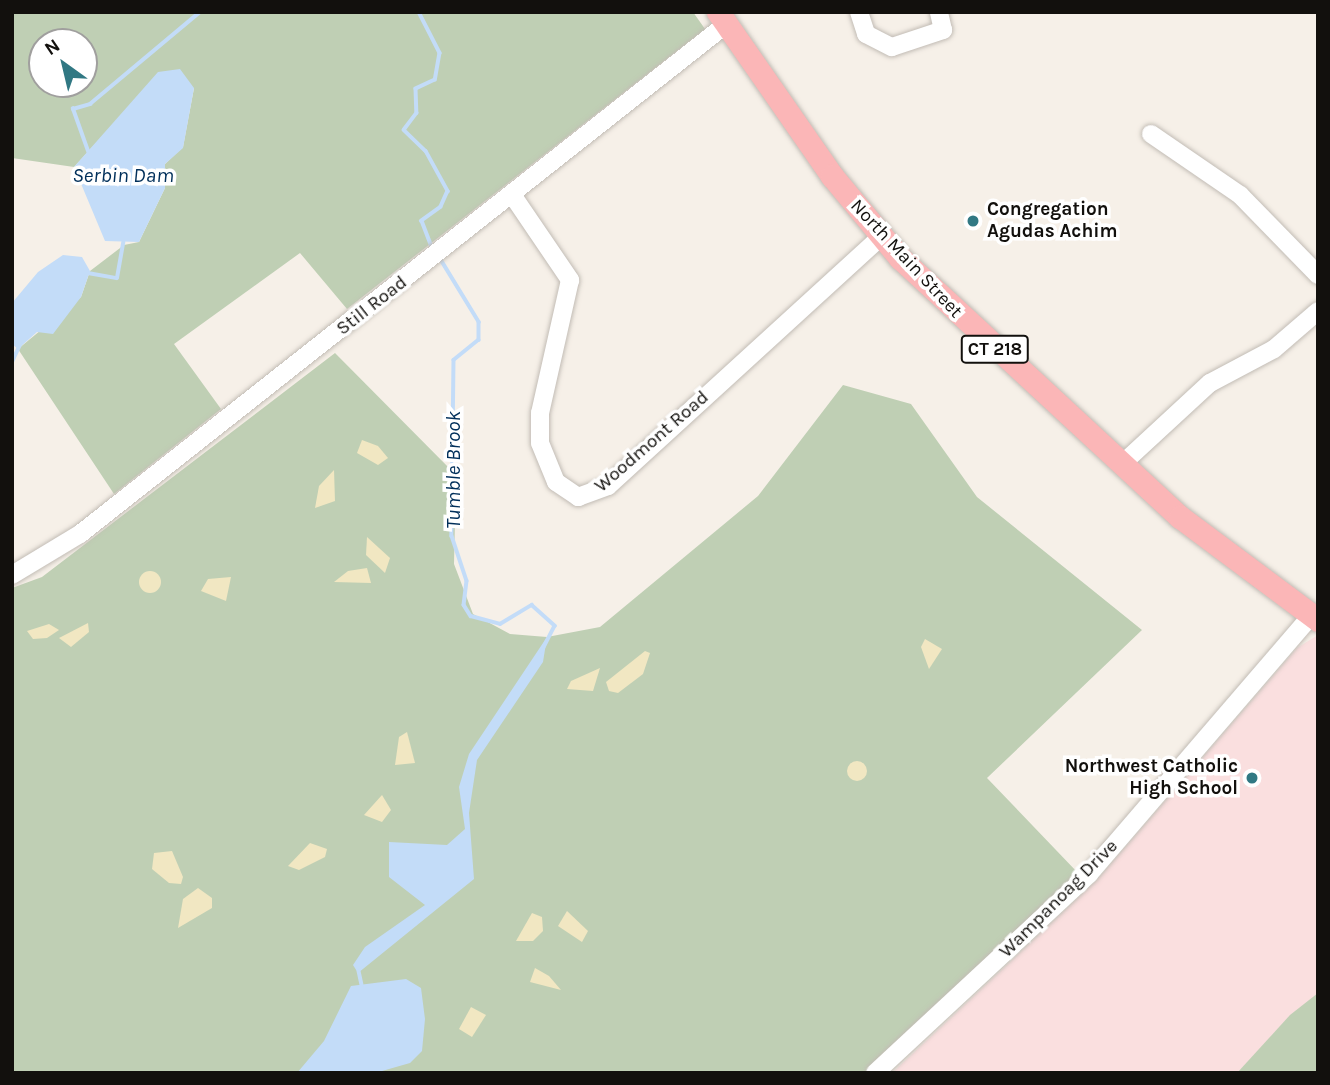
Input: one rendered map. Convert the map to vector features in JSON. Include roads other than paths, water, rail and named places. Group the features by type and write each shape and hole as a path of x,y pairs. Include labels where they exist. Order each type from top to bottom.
{"main road":[{"name":"North Main Street","path":"716,17 881,237 1121,465 1221,552 1315,618"}],"street":[{"path":"859,12 866,34 892,47 943,30 939,12"},
{"name":"Still Road","path":"12,575 80,534 513,196 716,17"},
{"path":"1152,134 1240,195 1318,275"},
{"name":"Woodmont Road","path":"513,196 570,280 540,413 540,443 556,482 578,497 608,486 881,237"},
{"path":"1121,465 1210,383 1274,349 1318,310"},
{"name":"Wampanoag Drive","path":"875,1073 1089,874 1315,618"}],"water":[{"name":"Serbin Dam","path":"180,69 194,88 183,148 165,164 165,188 139,242 105,241 74,167 158,72"},
{"path":"63,255 82,257 90,271 81,297 53,334 37,332 18,349 12,344 12,303 38,272"},
{"path":"547,637 543,662 477,760 469,813 474,879 358,973 353,965 365,947 425,905 389,877 389,842 447,845 465,829 459,787 469,754"},
{"path":"406,979 421,988 425,1019 422,1051 410,1063 375,1073 297,1073 324,1041 351,986"}],"waterway":[{"path":"89,154 73,109 90,104 200,12"},
{"name":"Tumble Brook","path":"419,12 440,53 435,80 416,89 417,113 404,130 426,151 448,191 441,207 422,221 433,249"},
{"path":"88,273 117,278 123,243"},
{"name":"Tumble Brook","path":"440,258 479,322 479,340 454,360 452,536 467,581 464,605 471,616 500,624 532,605 555,626 542,652"},
{"path":"12,362 20,345"},
{"name":"Tumble Brook","path":"359,971 362,985"}],"place":[{"name":"Congregation Agudas Achim","path":"973,221"},
{"name":"Northwest Catholic High School","path":"1252,778"}]}
